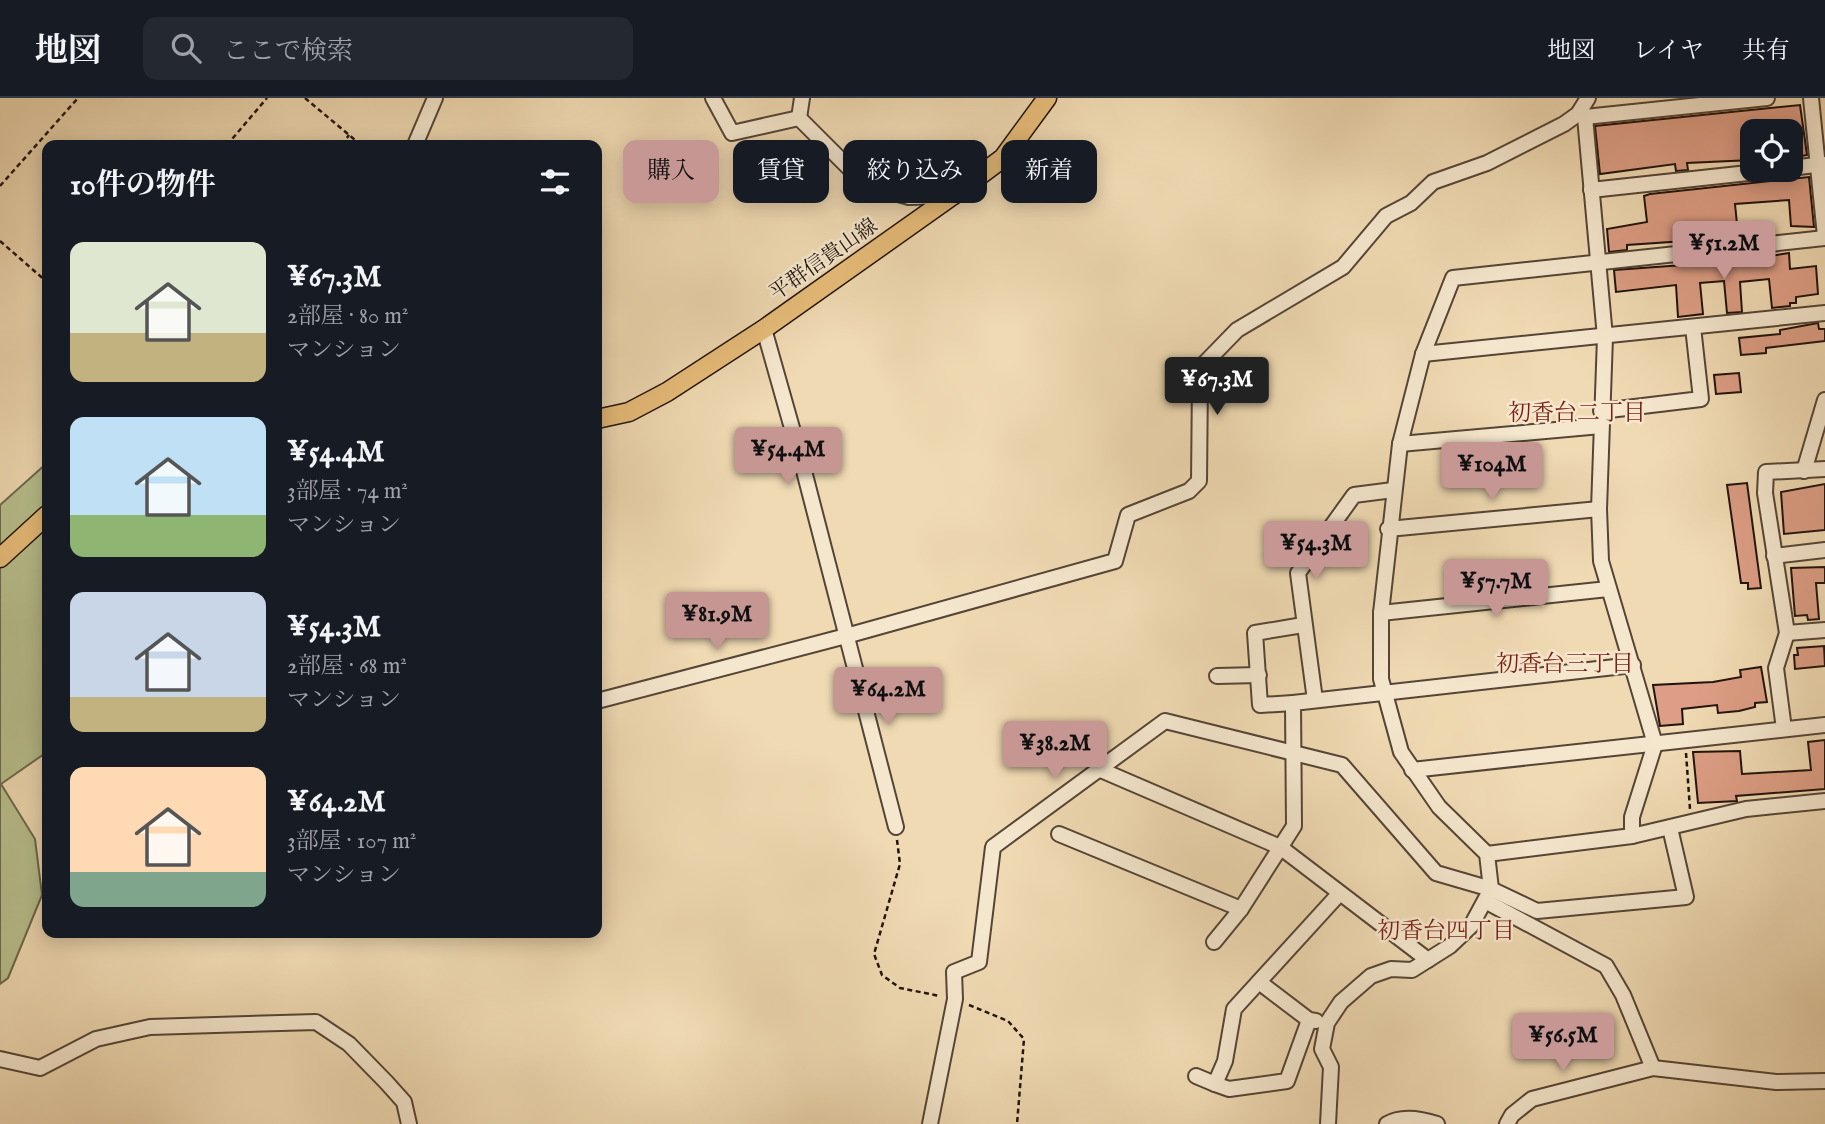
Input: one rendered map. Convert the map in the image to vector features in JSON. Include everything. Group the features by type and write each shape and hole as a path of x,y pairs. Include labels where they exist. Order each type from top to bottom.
{"main road":[{"name":"平群信貴山線","path":"987,170 1003,158 1047,98"},
{"name":"平群信貴山線","path":"602,418 629,412 667,392 764,329 941,203"},
{"path":"0,558 42,520"}],"street":[{"path":"417,140 435,98"},
{"path":"713,98 732,133 799,118"},
{"path":"799,118 802,98"},
{"path":"1588,98 1582,116 1605,337 1598,509 1601,561 1655,744 1632,817 1632,836"},
{"path":"602,700 846,636 1115,561 1128,515 1189,491 1199,481 1200,380 1204,364 1237,330 1343,267 1386,216 1411,203 1433,182 1487,163 1582,116 1766,98"},
{"path":"1328,1124 1331,1067 1322,1049 1327,1023 1348,995 1371,976 1391,969 1412,970 1450,946 1471,926 1489,896 1487,853 1439,807 1412,769 1401,752 1382,692 1381,613 1388,529 1400,444 1423,354 1453,278 1825,237 1822,165 1811,98"},
{"path":"799,118 843,162"},
{"path":"1803,167 1822,165"},
{"path":"1591,190 1740,174"},
{"path":"1423,354 1825,313"},
{"path":"1400,444 1601,418 1700,399 1693,327"},
{"path":"764,329 896,827"},
{"path":"1804,471 1825,400"},
{"path":"1784,729 1776,668 1787,633 1765,493 1766,472 1825,469"},
{"path":"1315,700 1298,573 1354,495 1393,490"},
{"path":"1388,529 1598,509"},
{"path":"1774,556 1825,550"},
{"path":"1381,613 1608,589"},
{"path":"1303,625 1255,633 1260,705 1633,665"},
{"path":"1787,633 1825,629"},
{"path":"1217,676 1259,675"},
{"path":"1214,942 1241,909 1294,826 1293,703"},
{"path":"930,1124 955,999 954,972 979,962 993,846 1165,721 1342,765 1436,873 1489,896 1537,911 1686,897 1670,828"},
{"path":"1412,769 1825,725"},
{"path":"1101,770 1280,846 1428,960"},
{"path":"1487,853 1632,836 1746,809 1825,801"},
{"path":"1059,834 1241,909"},
{"path":"1216,1084 1225,1062 1234,1009 1339,894"},
{"path":"1489,896 1606,966 1623,995 1653,1068"},
{"path":"1259,982 1309,1020 1327,1023"},
{"path":"1196,1076 1229,1089 1287,1081 1309,1020"},
{"path":"0,1059 40,1068 96,1039 150,1027 316,1023 349,1044 387,1083 404,1102 409,1124"},
{"path":"1507,1124 1512,1115 1532,1100 1653,1068 1776,1082 1825,1081"},
{"path":"1388,1124 1395,1120 1422,1119 1437,1124"}],"path":[{"path":"0,186 78,98"},
{"path":"231,140 267,98"},
{"path":"305,98 355,140"},
{"path":"346,140 349,135"},
{"path":"0,241 42,278"},
{"path":"1685,740 1691,823"},
{"path":"896,827 900,864 874,954 882,975 900,988 955,999 1008,1021 1024,1039 1017,1124"}],"green space":[{"path":"42,467 42,755 1,784 35,839 42,895 8,978 0,984 0,505"}],"building":[{"path":"1800,105 1802,119 1740,119 1740,161 1687,163 1688,170 1676,171 1675,164 1600,174 1595,126"},
{"path":"1803,126 1807,155 1803,156"},
{"path":"1809,177 1814,227 1791,226 1789,200 1735,204 1738,234 1729,234 1729,238 1627,245 1627,250 1609,252 1607,229 1647,222 1644,196 1762,182 1803,182 1803,178"},
{"path":"1789,253 1790,269 1816,266 1818,294 1796,297 1796,303 1790,303 1790,306 1772,308 1769,279 1740,282 1742,312 1727,313 1724,281 1700,283 1703,314 1678,317 1676,285 1616,292 1614,270 1740,261"},
{"path":"1818,323 1819,329 1825,329 1825,341 1766,348 1766,353 1741,355 1739,338 1780,334 1780,330"},
{"path":"1739,373 1741,392 1716,394 1714,375"},
{"path":"1747,483 1761,588 1748,589 1748,583 1741,583 1727,485"},
{"path":"1825,484 1825,530 1784,534 1781,492"},
{"path":"1825,567 1825,583 1816,583 1819,619 1808,620 1807,615 1795,616 1791,568"},
{"path":"1824,646 1825,666 1795,669 1794,655 1798,655 1797,648"},
{"path":"1761,667 1767,702 1755,703 1755,707 1739,711 1718,713 1717,705 1682,709 1683,724 1660,726 1653,685 1713,682 1741,677 1740,670"},
{"path":"1825,740 1825,789 1736,796 1737,801 1698,803 1693,752 1740,751 1742,774 1811,770 1808,742"}],"district":[{"name":"初香台二丁目","path":"1577,412"},
{"name":"初香台三丁目","path":"1565,663"},
{"name":"初香台四丁目","path":"1446,930"}]}
